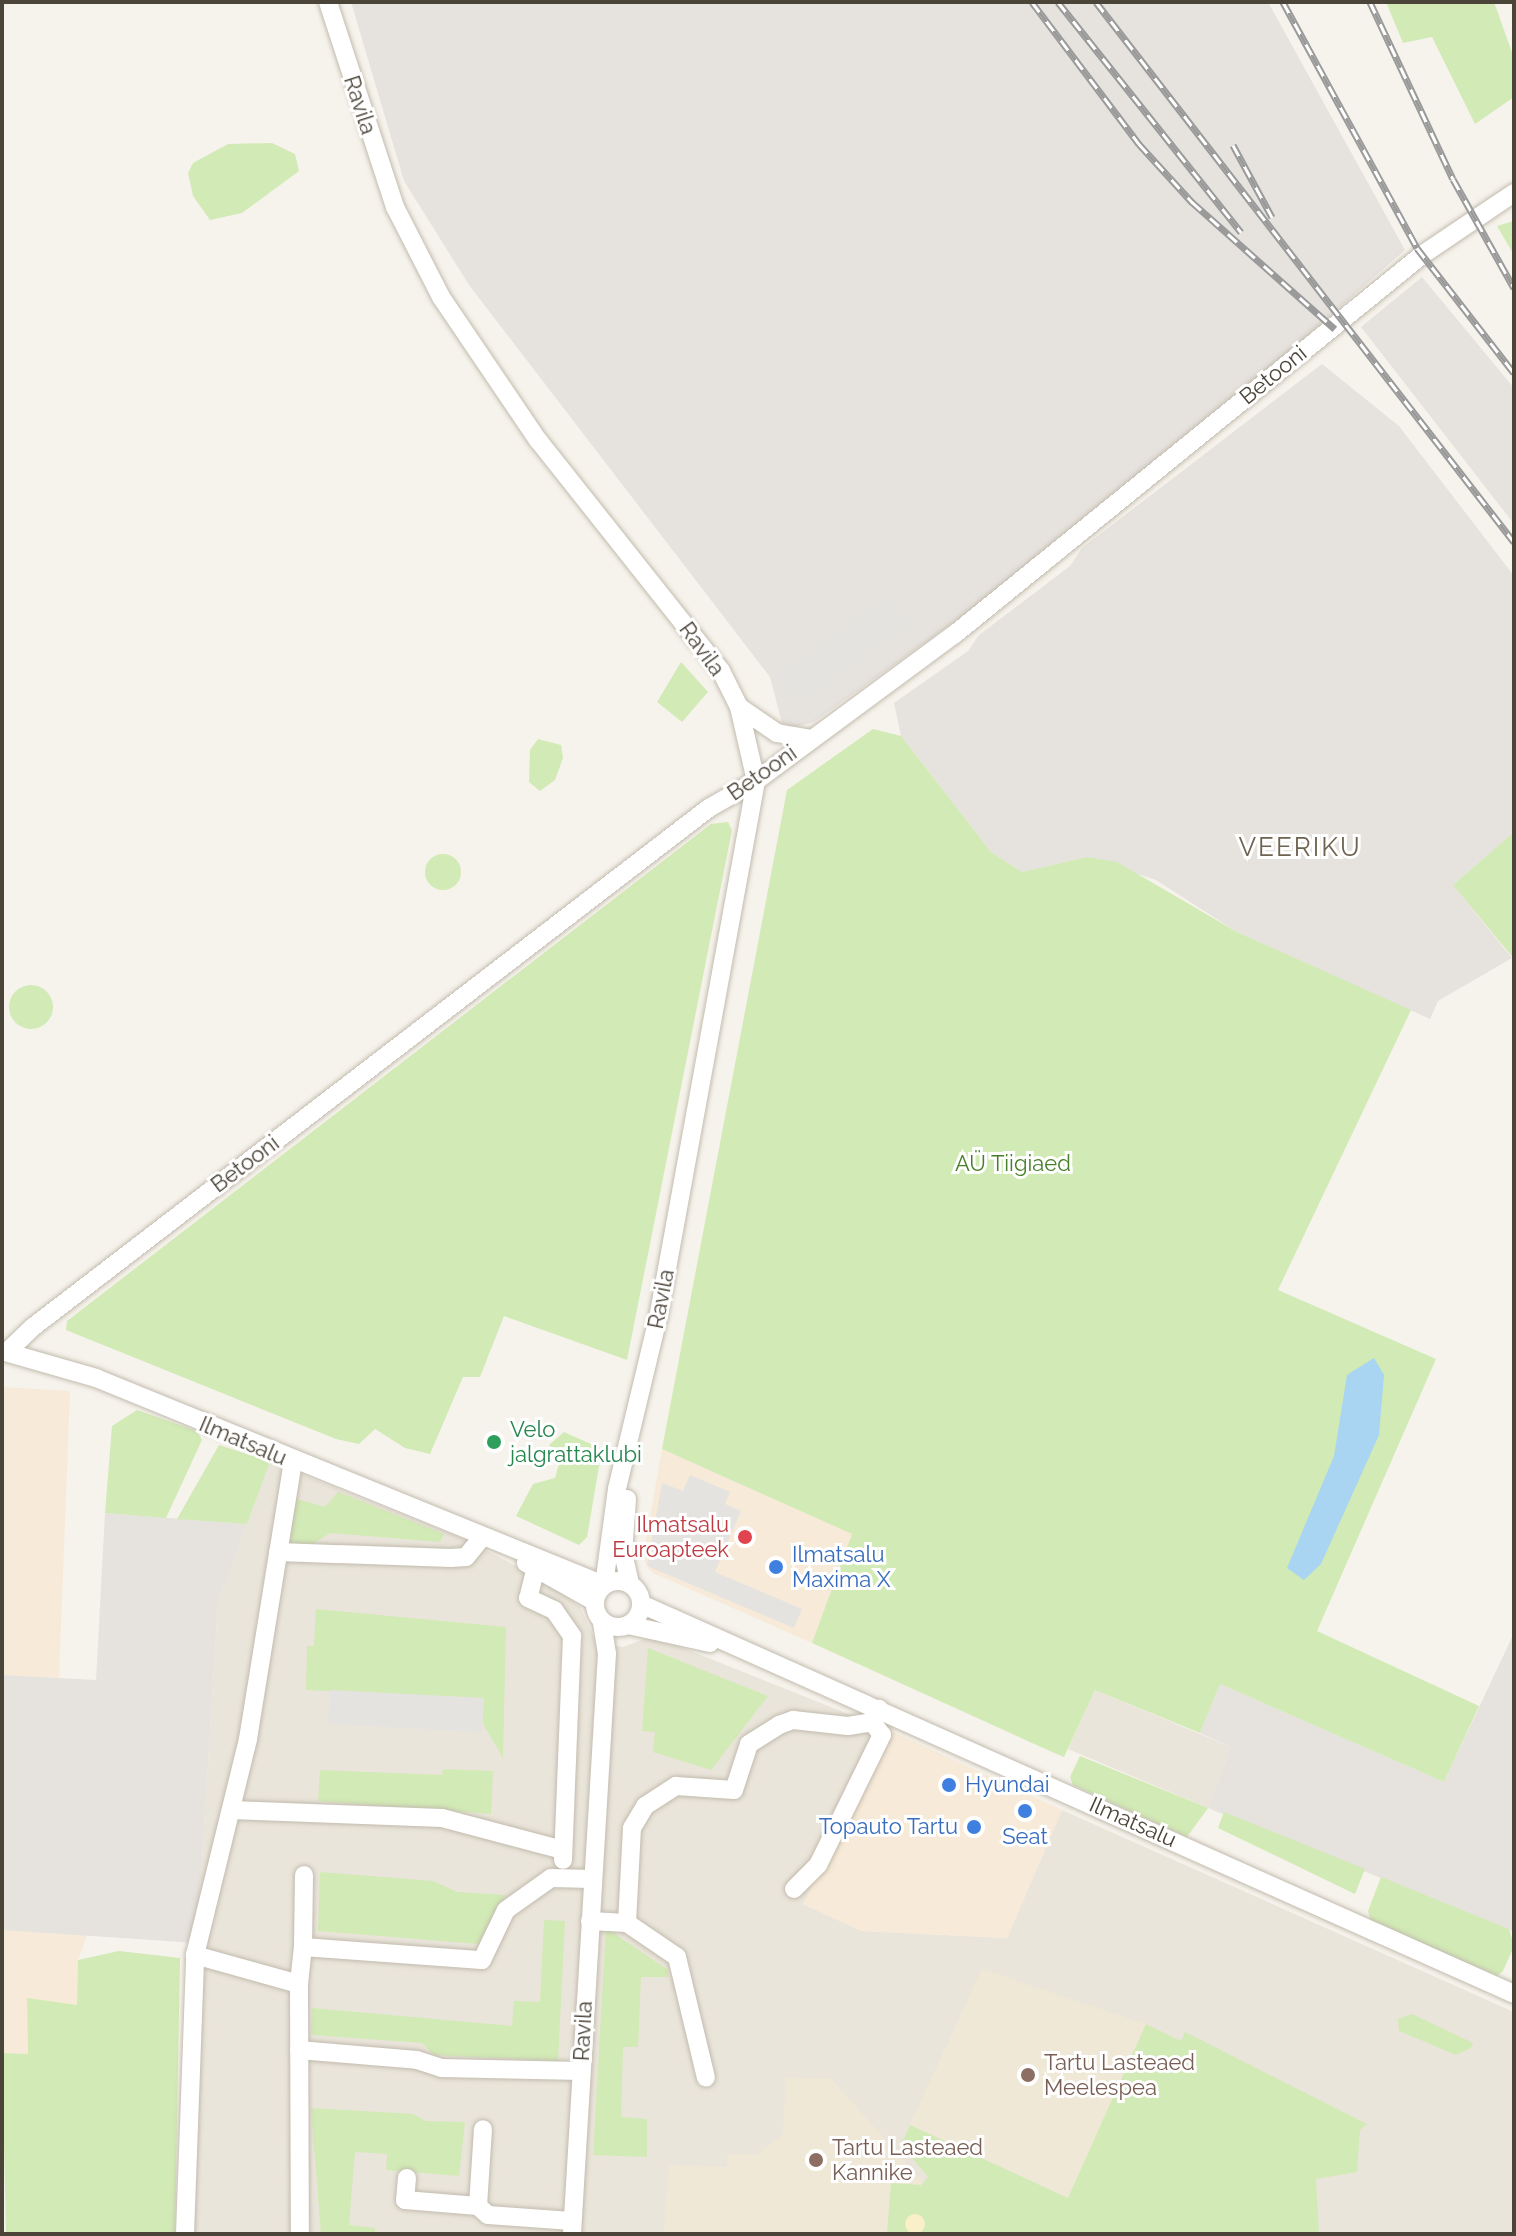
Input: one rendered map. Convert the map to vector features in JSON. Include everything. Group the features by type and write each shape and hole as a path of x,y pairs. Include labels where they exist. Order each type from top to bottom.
{"street":[{"name":"Ravila","path":"328,2 395,207 441,297 538,440 721,671 739,707 756,781 645,1381 622,1537 630,1584 641,1604"},
{"name":"Betooni","path":"5,1351 709,808 756,781 1129,497 1422,255 1514,193"},
{"path":"739,707 777,733 810,739"},
{"name":"Ilmatsalu","path":"5,1351 96,1378 293,1462 482,1537 528,1551 599,1593"},
{"name":"Ravila","path":"572,2227 605,1677 607,1654 617,1625 599,1593 617,1489 645,1381"},
{"path":"185,2234 195,1955 248,1739 293,1462"},
{"path":"278,1552 466,1557 482,1537"},
{"name":"Ilmatsalu","path":"482,1537 536,1567 599,1593"},
{"path":"536,1567 528,1598 569,1624 571,1676 562,1878"},
{"path":"599,1593 630,1584"},
{"path":"617,1625 641,1604"},
{"name":"Ilmatsalu","path":"641,1604 751,1653 876,1716 1514,1994"},
{"name":"Ilmatsalu","path":"617,1625 751,1653"},
{"path":"571,1676 605,1677"},
{"path":"627,1923 632,1828 645,1806 676,1786 734,1790 749,1744 779,1725 793,1720 848,1726 876,1716 882,1735 818,1865 794,1889"},
{"path":"231,1810 442,1818 563,1850"},
{"path":"565,1828 595,1829"},
{"path":"300,2234 299,1984 304,1875"},
{"path":"303,1947 482,1960 506,1910 551,1878 592,1879"},
{"path":"590,1921 627,1923 677,1957 706,2078"},
{"path":"195,1955 299,1984"},
{"path":"299,2050 417,2060 441,2068 581,2071"},
{"path":"478,2206 483,2129"},
{"path":"407,2178 405,2200 478,2206 488,2215 572,2227"}],"shaded area":[{"path":"351,2 1268,2 1405,250 1188,440 993,594 814,722 791,728 782,723 770,677 469,285 404,181"},
{"path":"1422,277 1514,388 1514,524 1361,327"},
{"path":"1322,364 1399,426 1514,576 1514,832 1453,885 1512,958 1438,1001 1430,1019 1237,932 1156,880 1087,857 1022,872 991,852 901,736 894,703 968,651 979,635 1070,566 1082,548"},
{"path":"889,591 913,624 799,707 776,675"},
{"path":"2,1387 70,1391 59,1678 2,1675"},
{"path":"662,1449 853,1534 812,1643 653,1573 647,1566 643,1558"},
{"path":"270,1462 471,1542 556,1588 580,1607 596,1642 623,1647 653,1636 891,1731 803,1904 862,1931 1007,1938 1062,1810 1514,2012 1514,2234 179,2234 218,1602"},
{"path":"690,1475 730,1492 725,1504 741,1511 715,1572 802,1609 794,1628 647,1566 662,1483 683,1491"},
{"path":"105,1513 247,1524 218,1602 197,1943 2,1930 2,1675 96,1680"},
{"path":"1514,1633 1514,1932 1208,1808 1231,1747 1200,1733 1220,1684 1444,1782"},
{"path":"330,1690 484,1698 482,1732 328,1724"},
{"path":"1095,1690 1231,1747 1208,1808 1068,1749"},
{"path":"891,1731 1062,1810 1007,1938 862,1931 803,1904"},
{"path":"2,1930 87,1935 78,1960 77,2005 27,1999 28,2054 2,2053"},
{"name":"Tartu Lasteaed Meelespea","path":"982,1969 1146,2024 1068,2199 910,2125"},
{"name":"Tartu Lasteaed Kannike","path":"786,2078 831,2079 970,2234 664,2234 669,2165 727,2167 728,2154 757,2155 783,2134"}],"green space":[{"path":"1386,2 1494,2 1514,58 1514,97 1475,124 1432,37 1403,43"},
{"path":"272,143 295,154 299,171 242,213 210,220 193,196 188,173 193,163 228,144"},
{"path":"1514,221 1514,255 1497,226"},
{"path":"681,662 708,692 682,722 657,702"},
{"name":"AÜ Tiigiaed","path":"873,729 901,736 991,852 1022,872 1087,857 1117,862 1237,932 1411,1010 1278,1290 1436,1359 1317,1631 1479,1706 1444,1782 1220,1684 1200,1733 1095,1690 1064,1757 1052,1752 812,1643 852,1534 662,1449 787,790"},
{"path":"538,739 561,745 563,758 555,780 540,791 529,782 530,750"},
{"path":"728,822 732,830 627,1360 504,1316 480,1377 463,1377 430,1454 405,1448 375,1429 359,1444 336,1439 66,1330 67,1321 711,824"},
{"path":"1514,832 1514,959 1453,885"},
{"path":"443,854 456,859 461,872 456,885 443,890 430,885 425,872 430,859"},
{"path":"31,985 46,992 53,1007 46,1022 31,1029 16,1022 9,1007 16,992"},
{"path":"137,1410 197,1431 202,1440 166,1518 105,1513 112,1426"},
{"path":"564,1432 602,1449 587,1537 579,1545 516,1516 533,1484 555,1478 561,1457 549,1445"},
{"path":"219,1445 270,1462 247,1524 177,1519"},
{"path":"338,1492 444,1534 440,1542 330,1533 311,1545 291,1543 287,1537 293,1498 325,1507"},
{"path":"316,1609 506,1627 503,1758 482,1722 483,1698 306,1690 307,1646 314,1646"},
{"path":"648,1648 768,1696 711,1770 653,1752 655,1732 642,1731"},
{"path":"1080,1756 1208,1808 1187,1837 1073,1785 1070,1777"},
{"path":"443,1769 493,1771 491,1814 318,1801 320,1770 442,1775"},
{"path":"1224,1812 1365,1869 1355,1894 1218,1828"},
{"path":"320,1872 433,1881 457,1892 506,1895 478,1944 318,1931"},
{"path":"1381,1877 1509,1929 1514,1946 1503,1971 1497,1976 1371,1922 1368,1911"},
{"path":"544,1920 565,1921 558,2061 434,2055 422,2043 311,2035 312,2008 512,2026 514,2001 540,2002"},
{"path":"606,1928 668,1970 668,1977 641,1977 638,2047 623,2047 621,2117 647,2119 647,2157 593,2155"},
{"path":"119,1951 180,1958 175,2234 6,2234 2,2053 28,2054 27,1998 77,2005 78,1960"},
{"path":"1412,2014 1473,2043 1471,2048 1456,2055 1399,2031 1398,2019"},
{"path":"1146,2024 1181,2041 1185,2032 1367,2124 1360,2130 1357,2172 1316,2179 1319,2234 887,2234 891,2183 921,2185 928,2177 901,2145 910,2125 1068,2198"},
{"path":"311,2108 413,2114 426,2121 465,2122 459,2176 386,2170 387,2154 355,2152 349,2225 375,2228 375,2234 321,2234"}],"sand":[{"path":"915,2214 922,2217 925,2224 922,2231 915,2234 908,2231 905,2224 908,2217"}],"water":[{"path":"1374,1358 1384,1375 1379,1435 1321,1564 1304,1580 1287,1568 1334,1456 1347,1375"}],"railway":[{"path":"1032,2 1139,144 1192,202 1335,329"},
{"path":"1058,2 1241,232"},
{"path":"1096,2 1514,542"},
{"path":"1283,2 1417,248 1514,373"},
{"path":"1370,2 1453,179 1514,288"},
{"path":"1233,145 1272,217"}],"place":[{"name":"Velo jalgrattaklubi","path":"494,1442"},
{"name":"Ilmatsalu Euroapteek","path":"745,1537"},
{"name":"Ilmatsalu Maxima X","path":"776,1567"},
{"name":"Hyundai","path":"949,1785"},
{"name":"Seat","path":"1025,1811"},
{"name":"Topauto Tartu","path":"974,1827"},
{"name":"Tartu Lasteaed Meelespea","path":"1028,2075"},
{"name":"Tartu Lasteaed Kannike","path":"816,2160"}],"district":[{"name":"VEERIKU","path":"1300,848"}]}
